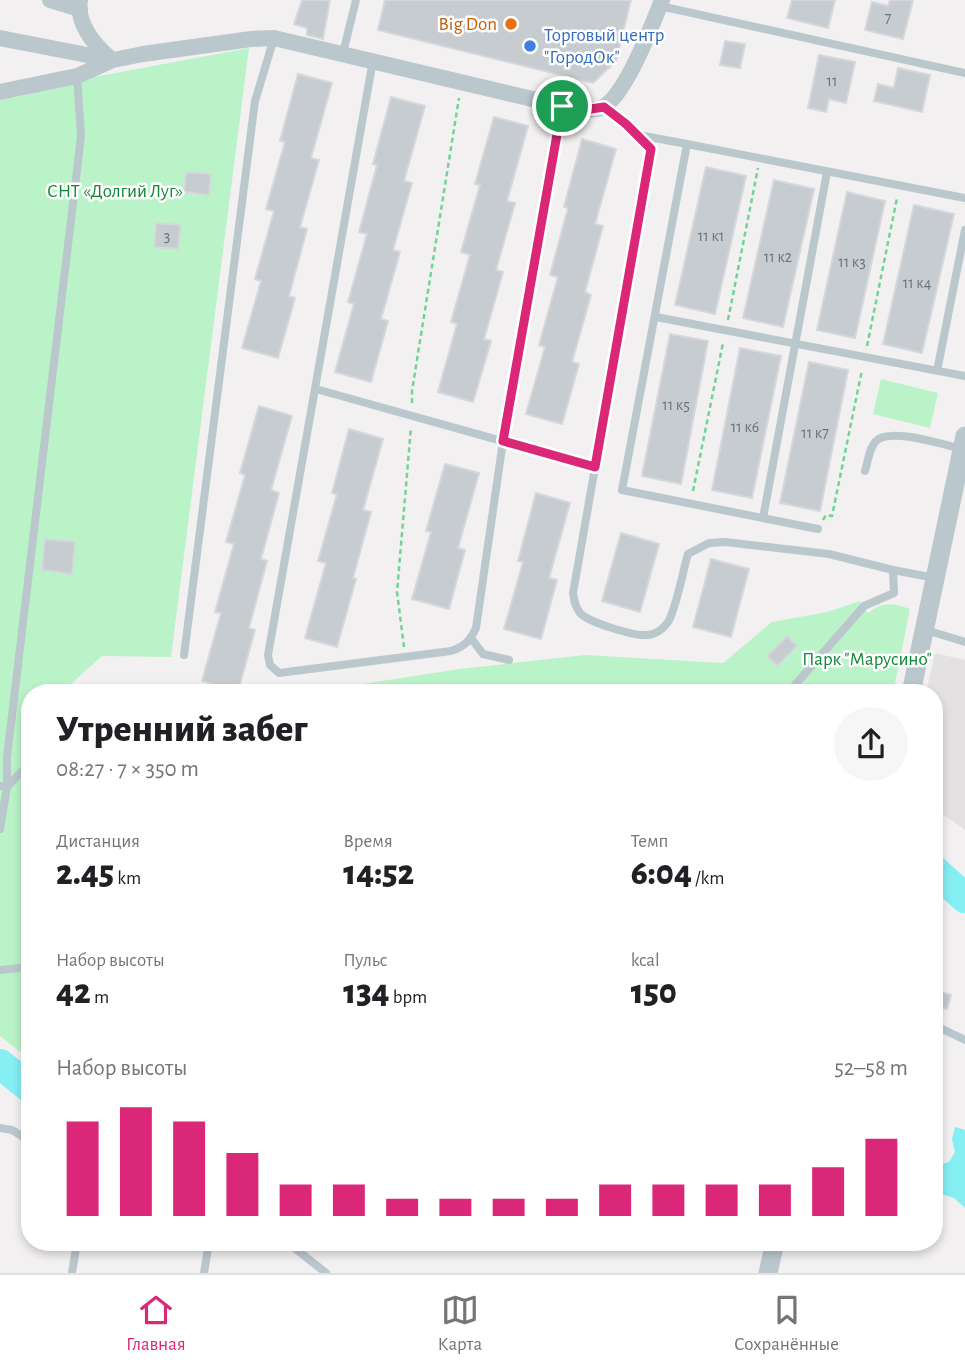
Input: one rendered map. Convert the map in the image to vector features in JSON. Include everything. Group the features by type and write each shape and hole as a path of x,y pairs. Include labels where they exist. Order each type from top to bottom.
{"street":[{"path":"50,0 80,4 82,22 96,46 113,60"},
{"path":"0,92 77,76 113,60 274,38 562,106 591,109 604,107 623,88 661,3"},
{"path":"0,38 113,60"},
{"path":"913,684 964,443"},
{"path":"768,1273 773,1251"}],"lane":[{"path":"343,53 356,0"},
{"path":"661,3 965,72"},
{"path":"184,655 255,101 274,38"},
{"path":"373,60 268,655 270,665 279,673 451,652 463,647 476,628 503,441 562,106"},
{"path":"0,829 6,757 81,136 77,76"},
{"path":"604,107 651,149 573,593 580,613 590,620 645,636 658,632 669,620 688,554 709,543 725,542 829,554 936,579"},
{"path":"638,135 965,198"},
{"path":"687,144 622,491 818,529"},
{"path":"763,518 827,172"},
{"path":"937,371 965,230"},
{"path":"656,317 965,376"},
{"path":"316,389 595,467"},
{"path":"865,471 871,449 882,437 964,443"},
{"path":"796,684 864,606 894,593 893,570"},
{"path":"926,630 965,642"},
{"path":"471,638 484,654 509,660"},
{"path":"3,786 21,773"},
{"path":"0,970 21,968"},
{"path":"943,1029 965,1040"},
{"path":"0,1128 21,1135"},
{"path":"72,1273 76,1251"},
{"path":"204,1273 208,1251"},
{"path":"298,1251 326,1273"}],"path":[{"path":"405,657 397,592 412,391 461,82"}],"shaded area":[{"path":"935,653 965,660 965,830 943,815 943,684 928,684"}],"green space":[{"name":"СНТ «Долгий Луг»","path":"249,48 171,657 102,656 71,684 21,684 21,1053 0,1036 0,99 94,77"},
{"path":"881,379 938,393 930,428 873,414"},
{"name":"Парк \"Марусино\"","path":"860,601 868,613 878,606 888,604 910,609 895,684 362,684 460,669 585,655 723,663 772,622 827,612"}],"water":[{"path":"955,1127 965,1130 965,1208 954,1198 943,1195 943,1164 949,1162 955,1152 952,1139"}],"building":[{"path":"302,0 330,0 323,39 307,35 307,28 294,24"},
{"name":"Торговый центр \"ГородОк\"","path":"385,0 631,0 616,61 593,83 378,30"},
{"path":"792,0 835,0 828,28 787,18"},
{"path":"890,0 913,0 903,39 865,30 872,2 888,6"},
{"path":"725,41 745,44 740,68 720,65"},
{"path":"819,55 855,62 846,103 829,99 826,112 808,108"},
{"path":"898,68 930,75 922,112 874,101 878,84 894,88"},
{"path":"298,74 332,83 311,158 319,160 300,227 307,229 289,296 295,298 278,358 242,348 261,281 255,279 274,211 266,209 285,142 280,141"},
{"path":"391,97 425,106 404,181 412,183 393,250 400,252 381,319 388,321 371,382 335,372 354,304 348,302 367,234 359,232"},
{"path":"494,117 528,126 507,201 515,203 496,270 503,272 484,339 491,341 473,402 438,392 457,324 451,322 470,255 461,252 480,185 475,184"},
{"path":"582,139 616,149 595,224 603,226 585,292 591,295 572,362 579,364 562,424 526,414 545,347 539,345 558,277 550,275 568,208 564,207"},
{"path":"706,167 746,176 715,314 675,305"},
{"path":"186,172 211,174 209,195 184,192"},
{"path":"774,180 814,189 783,327 743,318"},
{"path":"847,192 885,201 855,338 817,330"},
{"path":"914,205 954,214 922,353 883,344"},
{"path":"156,223 181,225 178,249 154,247"},
{"path":"670,334 708,341 681,484 642,476"},
{"path":"740,348 781,356 752,498 712,490"},
{"path":"809,362 848,370 820,511 780,503"},
{"path":"259,406 292,416 271,490 279,493 261,559 267,561 249,628 255,630 240,684 213,684 202,681 221,613 215,612 234,544 226,542 245,475 240,473"},
{"path":"349,429 383,439 363,510 371,512 337,647 305,638 326,563 318,561 337,494 332,493"},
{"path":"445,464 479,473 458,548 465,550 449,609 412,599 431,532 426,531"},
{"path":"536,493 570,503 549,578 557,580 541,639 504,629 523,562 518,561"},
{"path":"621,533 659,544 640,612 602,601"},
{"path":"45,539 75,542 72,574 42,570"},
{"path":"711,559 749,569 731,637 693,627"},
{"path":"787,636 797,646 777,666 767,656"},
{"path":"943,993 951,995 947,1009 943,1008"}],"waterway":[{"path":"943,878 965,898"},
{"path":"0,1064 21,1081"}],"place":[{"name":"Big Don","path":"511,24"},
{"name":"Торговый центр \"ГородОк\"","path":"530,46"}],"route":[{"path":"562,106 591,109 604,107 651,149 595,467 503,441 562,106"}]}
